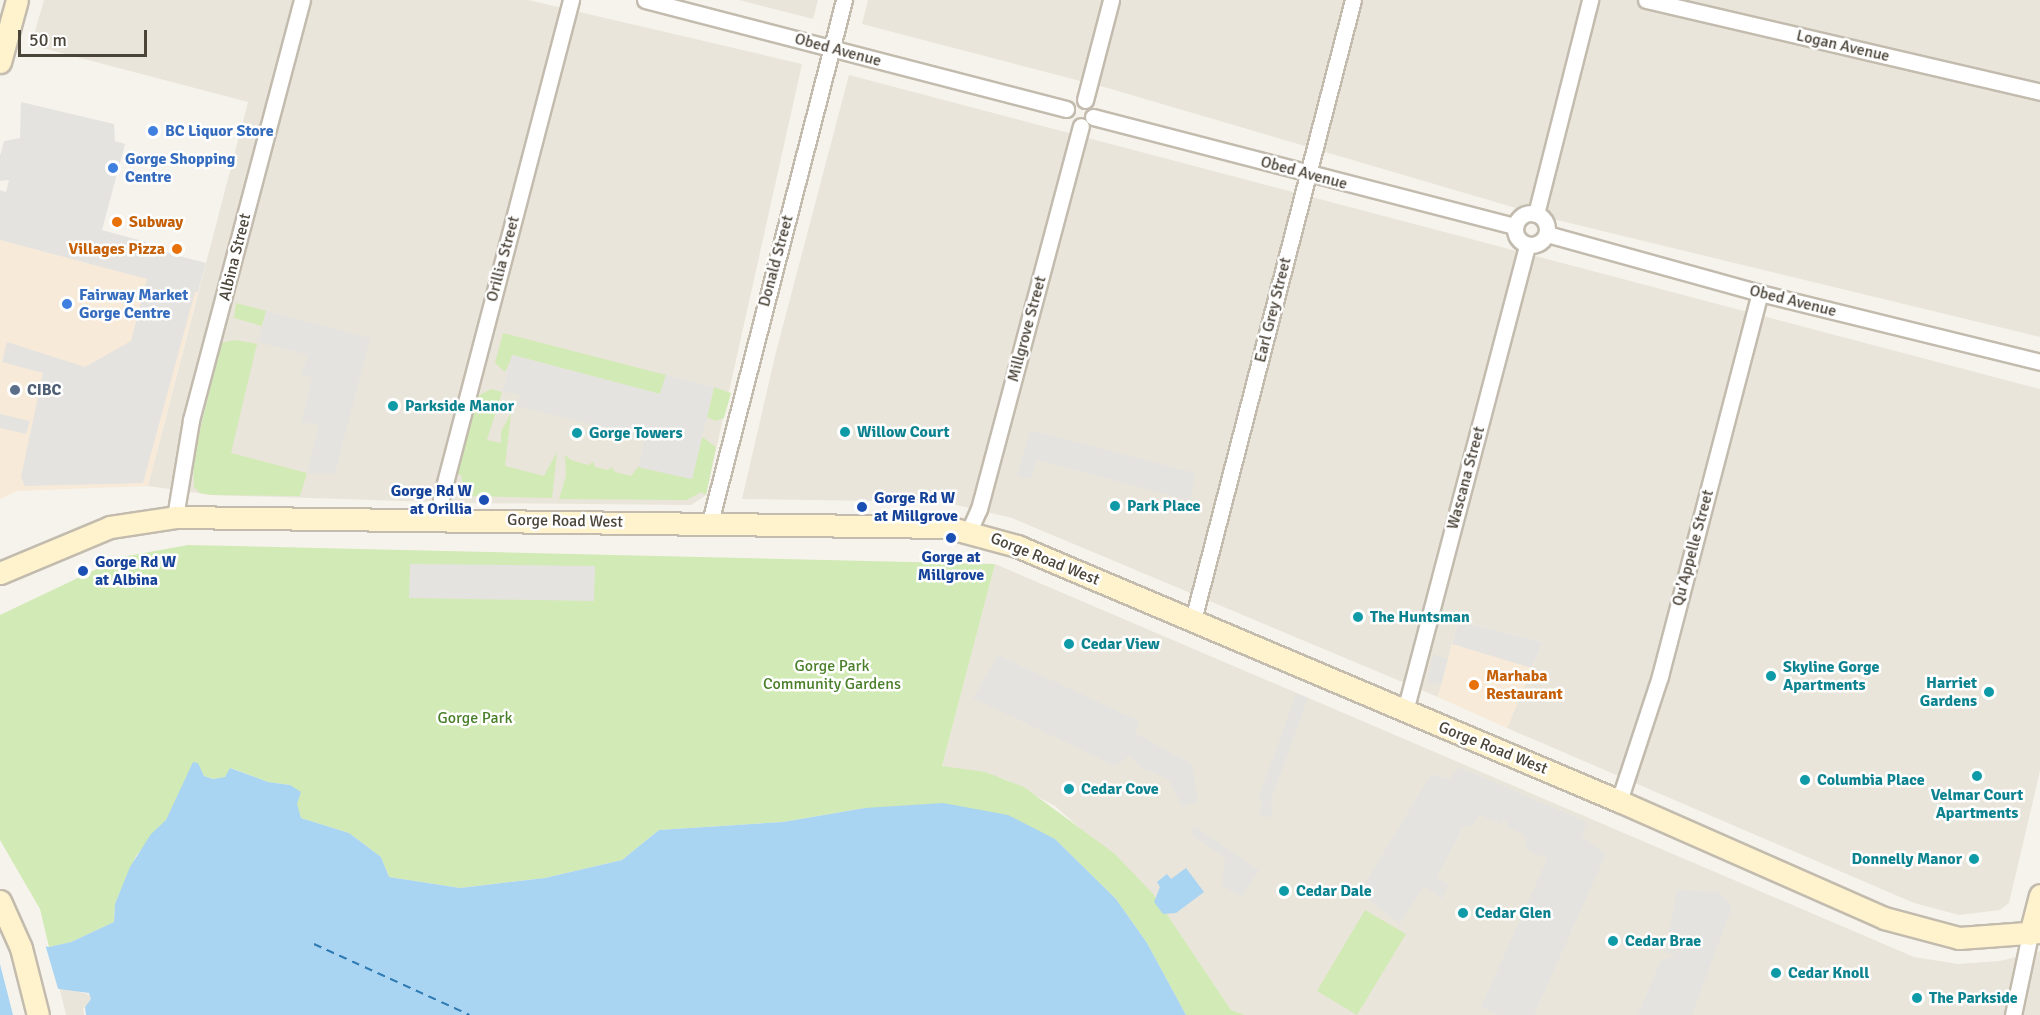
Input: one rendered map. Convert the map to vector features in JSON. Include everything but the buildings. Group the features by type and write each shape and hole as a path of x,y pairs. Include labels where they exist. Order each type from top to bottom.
{"main road":[{"path":"0,62 17,0"},
{"name":"Gorge Road West","path":"0,573 110,527 175,516 918,525 969,531 1017,546 1193,620 1619,801 1884,918 1926,932 1959,938 2035,933"},
{"path":"2035,933 2040,894"},
{"path":"0,901 11,923 38,1015"}],"street":[{"name":"Albina Street","path":"175,516 191,420 302,0"},
{"name":"Orillia Street","path":"440,519 455,442 571,0"},
{"name":"Obed Avenue","path":"645,0 1066,109"},
{"name":"Donald Street","path":"710,522 844,0"},
{"path":"1085,100 1111,0"},
{"name":"Earl Grey Street","path":"1193,620 1353,0"},
{"path":"1536,213 1590,0"},
{"name":"Logan Avenue","path":"1646,0 2040,92"},
{"path":"1076,99 1085,100 1093,109 1087,122 1069,121 1066,109 1076,99"},
{"name":"Obed Avenue","path":"1087,122 1515,226"},
{"name":"Millgrove Street","path":"969,531 979,509 1087,122"},
{"path":"1536,213 1547,224 1547,234 1537,244 1527,245 1519,240 1515,226 1521,217 1536,213"},
{"name":"Obed Avenue","path":"1547,234 1760,292 2040,362"},
{"name":"Wascana Street","path":"1405,711 1527,245"},
{"name":"Qu'Appelle Street","path":"1619,801 1660,676 1760,292"},
{"path":"2013,1015 2035,933"}],"shaded area":[{"path":"44,0 528,0 802,64 706,495 691,505 467,503 211,495 148,486 248,102 31,45"},
{"path":"739,0 818,0 813,19"},
{"path":"868,0 2040,0 2040,337 1557,220 1111,89 862,24"},
{"path":"849,75 2040,389 2040,771 2009,903 2000,910 1959,915 1914,903 1507,728 1543,642 1458,621 1438,697 1012,518 944,502 742,499 775,356"},
{"path":"21,102 114,124 115,141 125,144 102,230 146,242 145,247 206,263 198,292 195,292 143,483 25,486 21,477 43,373 2,362 7,342 85,367 131,341 147,279 0,240 0,190 6,192 9,180 0,181 0,156 4,141 20,138"},
{"path":"0,240 198,292 148,486 17,491 0,499"},
{"path":"266,311 370,338 335,474 307,473 319,425 301,422 312,378 301,375 308,355 258,342"},
{"path":"512,355 660,394 666,375 714,387 692,479 638,467 645,437 517,406 520,394 502,392"},
{"path":"0,414 30,421 26,434 0,428"},
{"path":"1030,430 1195,473 1191,501 1037,460 1030,479 1017,476"},
{"path":"410,564 595,566 594,601 409,598"},
{"path":"995,564 1914,957 1958,964 2000,961 2040,951 2040,1015 1245,1015 1231,1010 1154,895 1055,806 1005,779 942,766"},
{"path":"1458,621 1543,642 1507,728 1438,697"},
{"path":"1458,621 1543,642 1532,668 1452,644"},
{"path":"998,655 1139,721 1135,733 1192,764 1198,802 1182,807 1168,779 1142,768 1130,756 1115,766 973,698"},
{"path":"1433,655 1448,659 1441,685 1427,681"},
{"path":"1296,694 1308,698 1270,803 1274,806 1270,818 1258,814 1263,802 1258,799"},
{"path":"1459,767 1587,822 1582,836 1606,854 1534,1015 1499,1015 1481,1007 1547,859 1527,850 1525,835 1507,827 1508,823 1503,820 1501,824 1479,815 1474,825 1463,827 1437,877 1449,884 1442,899 1424,886 1400,924 1359,893 1431,774 1449,779"},
{"path":"1196,827 1259,870 1242,897 1222,885 1225,858 1193,836 1192,828"},
{"path":"1677,890 1719,892 1732,907 1692,1015 1638,1015 1661,959 1677,957 1665,952"},
{"path":"59,986 94,996 83,1009 84,1015 66,1015"}],"green space":[{"path":"236,303 266,311 262,326 234,318"},
{"path":"503,333 666,375 660,394 513,355 505,372 495,363"},
{"path":"235,340 257,344 231,453 307,473 300,496 211,495 200,493 194,487 193,459 221,343"},
{"path":"714,387 731,393 724,418 715,421 707,417"},
{"path":"491,389 502,392 487,440 501,443 501,432 511,413 505,466 544,476 557,452 552,498 467,496 461,491 462,476 457,474 476,397"},
{"path":"702,437 716,447 706,495 701,492 687,500 559,499 566,476 565,455 571,460 588,465 593,462 595,467 608,470 612,467 615,472 631,476 638,467 692,479"},
{"name":"Gorge Park","path":"188,545 995,564 942,766 985,772 1024,787 1115,854 1154,895 1231,1010 1245,1015 1186,1015 1147,943 1116,899 1055,839 865,808 783,822 659,830 622,860 545,878 460,888 389,877 381,857 349,833 301,818 290,785 268,782 231,768 225,777 213,779 204,776 198,764 166,820 136,856 115,904 114,922 71,942 49,947 40,909 0,840 0,615 122,557"},
{"path":"1365,910 1406,934 1357,1015 1317,991"}],"water":[{"path":"193,762 198,763 204,776 213,779 225,777 230,768 268,782 290,785 301,792 297,804 301,818 349,833 381,857 389,877 460,888 545,878 622,860 659,830 783,822 865,808 943,803 1008,815 1055,839 1116,899 1147,943 1186,1015 86,1015 85,1007 91,999 89,993 52,988 24,1015 0,1015 0,938 49,947 71,942 114,922 115,904 130,867 151,834 166,820"},
{"path":"1186,868 1204,892 1176,913 1163,914 1154,902 1160,887 1157,882 1167,874 1171,879"}],"pier":[{"path":"0,935 45,944 59,992 53,991 28,1015 13,1015 0,964"}],"ferry route":[{"path":"314,944 470,1015"}],"place":[{"name":"BC Liquor Store","path":"153,131"},
{"name":"Gorge Shopping Centre","path":"113,168"},
{"name":"Subway","path":"117,222"},
{"name":"Villages Pizza","path":"177,249"},
{"name":"Fairway Market Gorge Centre","path":"67,304"},
{"name":"CIBC","path":"15,390"},
{"name":"Parkside Manor","path":"393,406"},
{"name":"Willow Court","path":"845,432"},
{"name":"Gorge Towers","path":"577,433"},
{"name":"Gorge Rd W at Orillia","path":"484,500"},
{"name":"Park Place","path":"1115,506"},
{"name":"Gorge Rd W at Millgrove","path":"862,507"},
{"name":"Gorge at Millgrove","path":"951,538"},
{"name":"Gorge Rd W at Albina","path":"83,571"},
{"name":"The Huntsman","path":"1358,617"},
{"name":"Cedar View","path":"1069,644"},
{"name":"Skyline Gorge Apartments","path":"1771,676"},
{"name":"Marhaba Restaurant","path":"1474,685"},
{"name":"Harriet Gardens","path":"1989,692"},
{"name":"Velmar Court Apartments","path":"1977,776"},
{"name":"Columbia Place","path":"1805,780"},
{"name":"Cedar Cove","path":"1069,789"},
{"name":"Donnelly Manor","path":"1974,859"},
{"name":"Cedar Dale","path":"1284,891"},
{"name":"Cedar Glen","path":"1463,913"},
{"name":"Cedar Brae","path":"1613,941"},
{"name":"Cedar Knoll","path":"1776,973"},
{"name":"The Parkside","path":"1917,998"}],"park label":[{"name":"Gorge Park Community Gardens","path":"832,675"}]}
